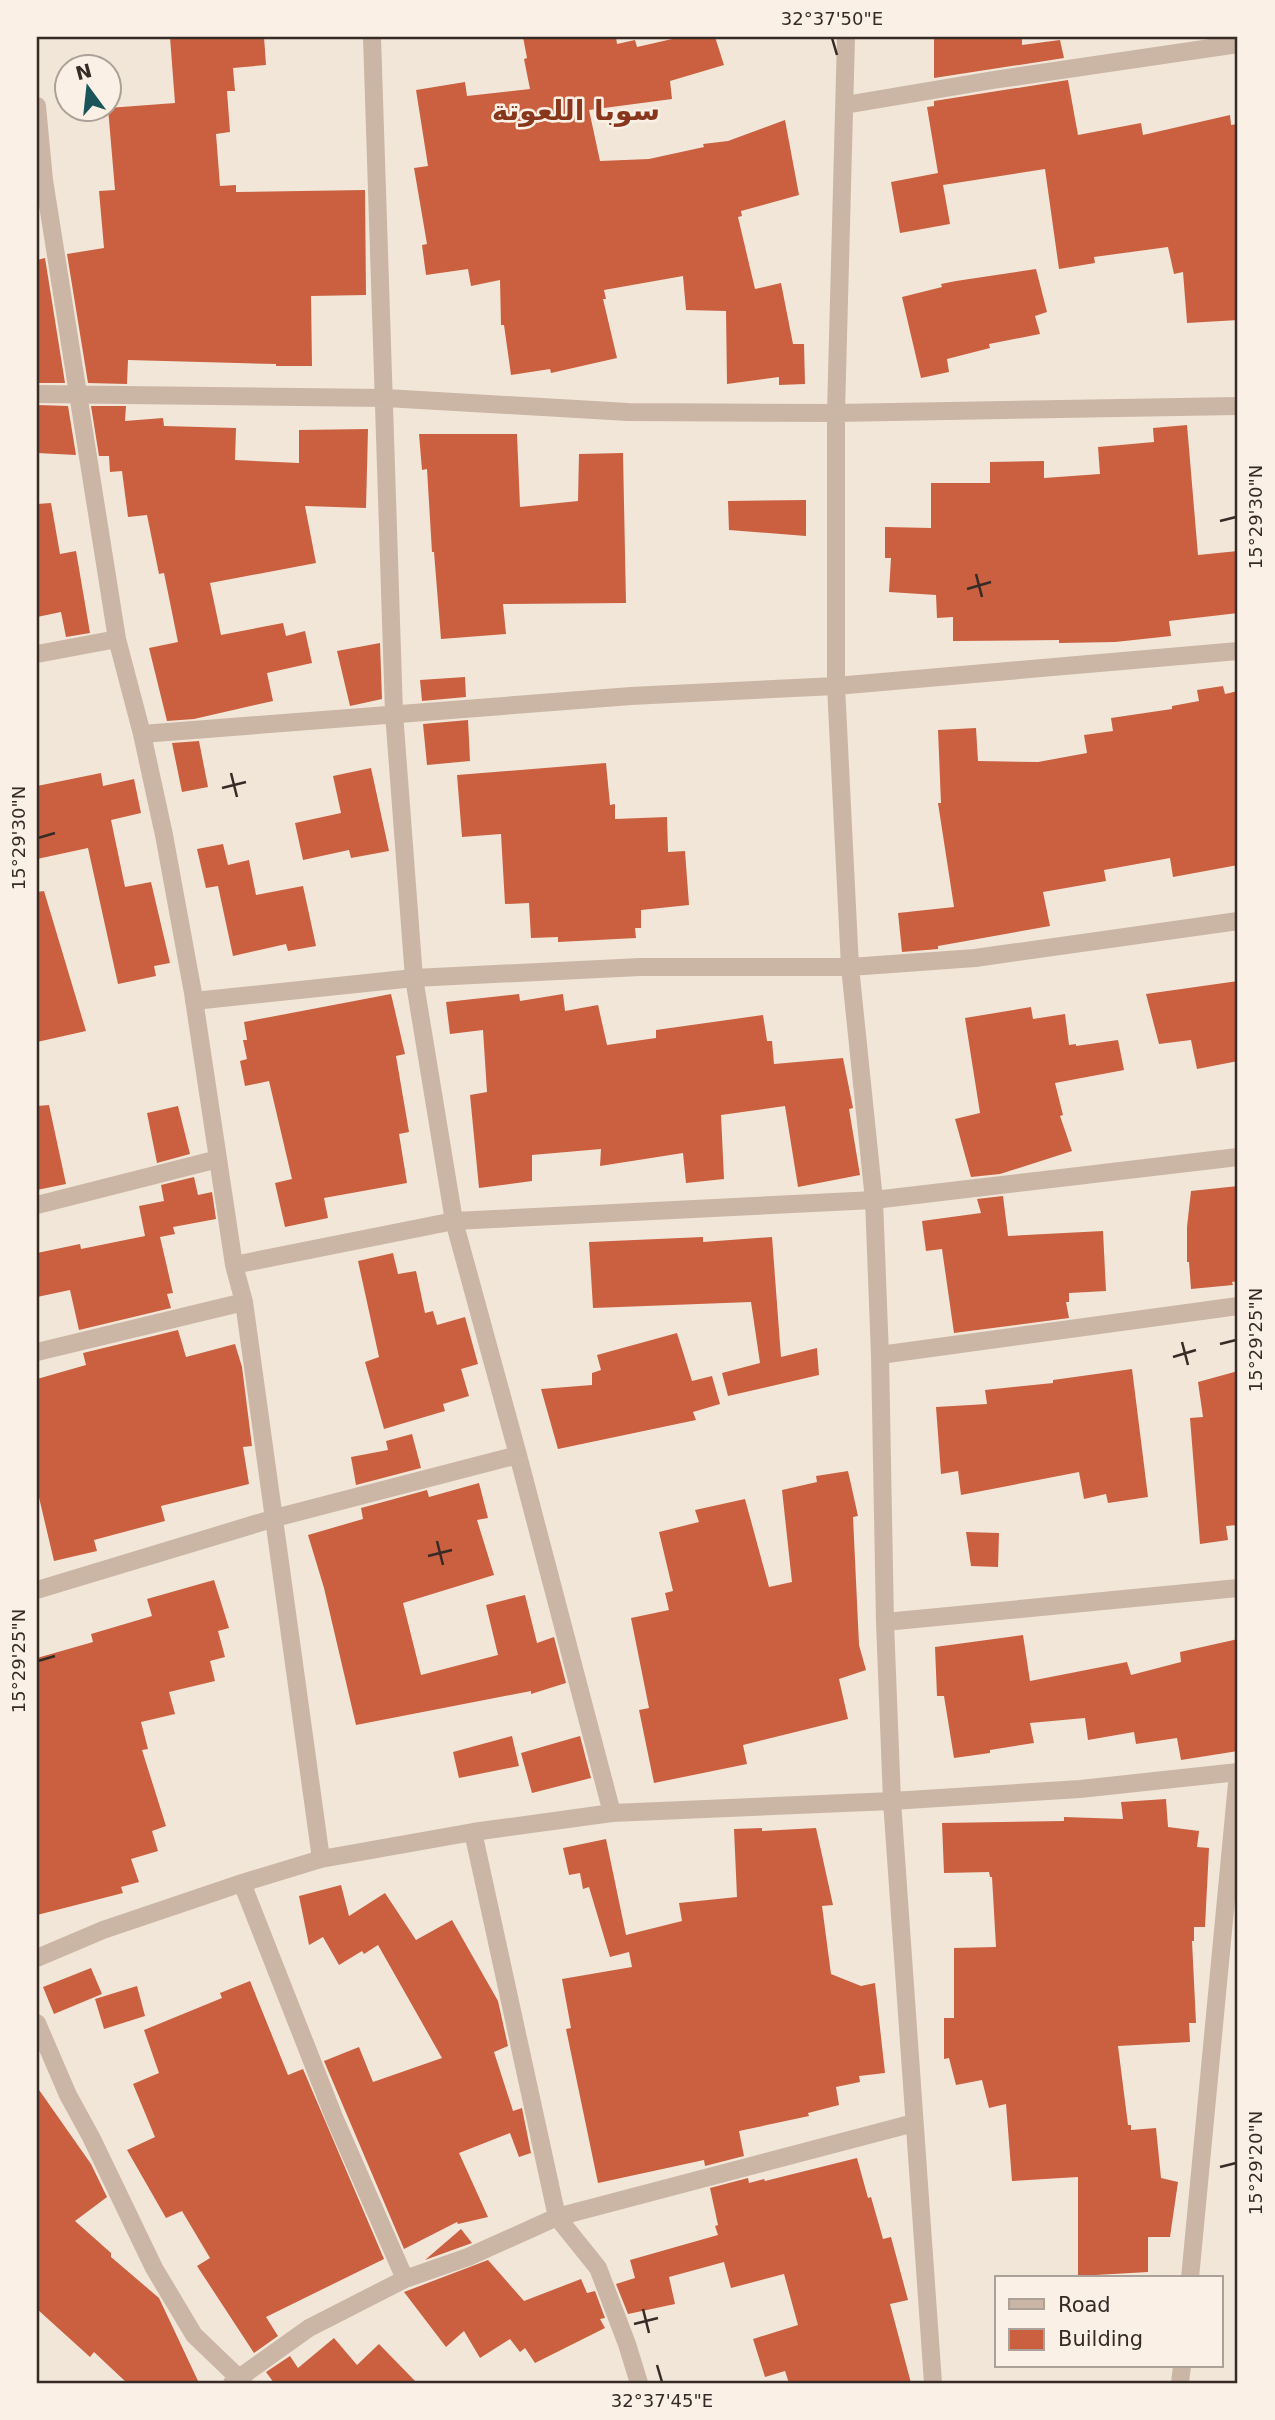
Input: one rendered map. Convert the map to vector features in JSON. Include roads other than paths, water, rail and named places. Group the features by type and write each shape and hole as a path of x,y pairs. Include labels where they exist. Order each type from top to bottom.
{"street":[{"path":"372,37 386,398 394,713 414,978 454,1221 519,1455 612,1813"},
{"path":"846,37 836,413 836,686 850,967 874,1200 892,1801 933,2383"},
{"path":"845,105 1238,44"},
{"path":"37,106 40,179 117,639 142,734 164,835 194,1001 234,1265 244,1302 321,1859"},
{"path":"37,394 386,398 628,412 836,413 1238,406"},
{"path":"37,654 117,639"},
{"path":"142,734 631,696 836,686 1238,651"},
{"path":"194,1001 414,978 640,967 850,967 975,958 1238,921"},
{"path":"234,1265 454,1221 874,1200 1238,1157"},
{"path":"37,1205 218,1158"},
{"path":"37,1352 244,1302"},
{"path":"880,1355 1238,1306"},
{"path":"37,1590 275,1518 519,1455"},
{"path":"885,1622 1238,1588"},
{"path":"37,1958 103,1930 321,1859 473,1832 612,1813 892,1801 1080,1789 1238,1772 1190,2276"},
{"path":"473,1832 557,2217 598,2268 639,2383"},
{"path":"242,1883 334,2117 405,2279"},
{"path":"37,2023 68,2095 154,2268 194,2335 238,2382 309,2328 405,2279 468,2257 557,2217 914,2123"}],"district":[{"name":"سوبا اللعوتة","path":"576,110"}]}
